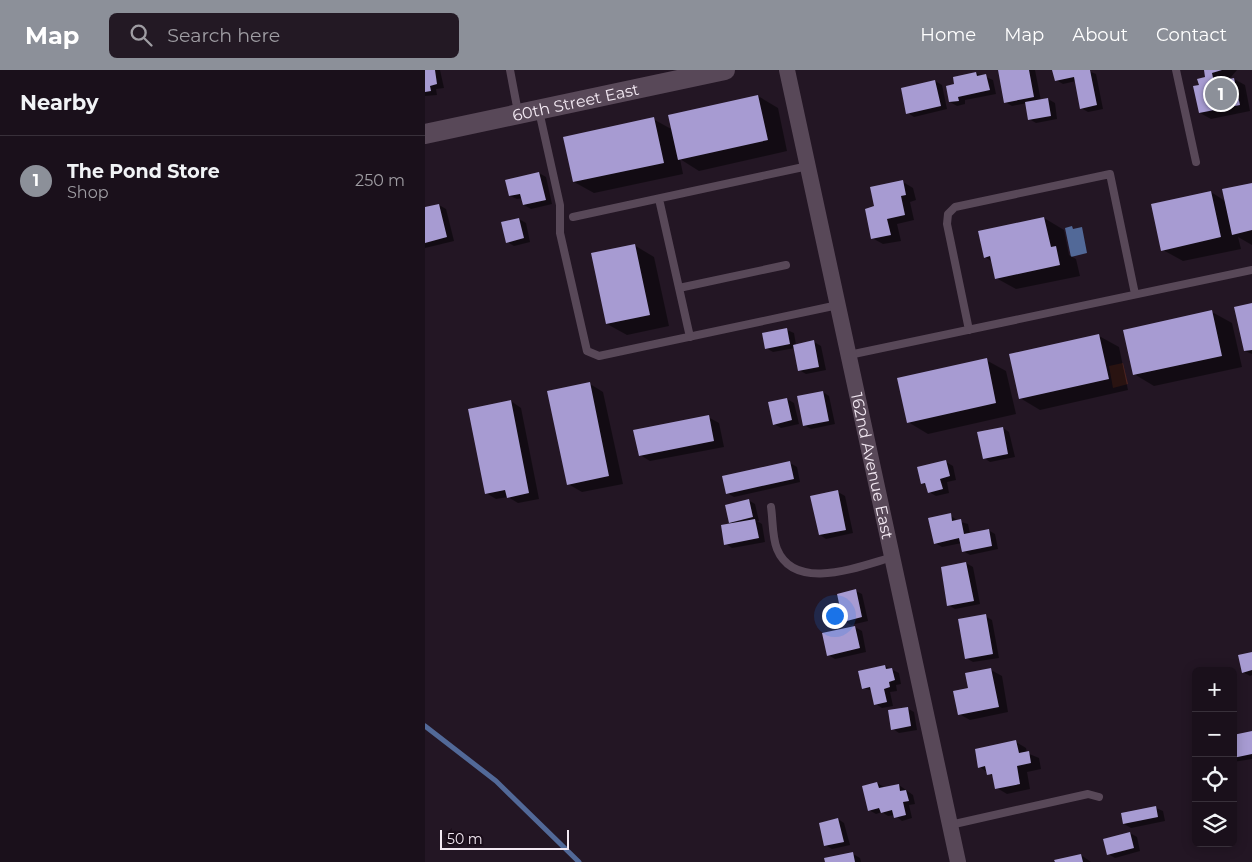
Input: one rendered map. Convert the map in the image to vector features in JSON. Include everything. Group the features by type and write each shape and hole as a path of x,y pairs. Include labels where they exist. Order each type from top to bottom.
{"street":[{"name":"162nd Avenue East","path":"787,70 958,862"},
{"name":"60th Street East","path":"425,134 717,71"}],"lane":[{"path":"510,70 518,114"},
{"path":"1176,70 1196,162"},
{"path":"539,110 560,205 560,233 587,351 599,356 838,305"},
{"path":"573,217 808,166"},
{"path":"969,330 947,224 948,214 955,207 1111,174 1135,294"},
{"path":"659,199 690,336"},
{"path":"679,288 786,266"},
{"path":"849,355 1252,270"},
{"path":"771,507 776,548 785,563 804,574 817,574 851,568 893,557"},
{"path":"950,825 1088,794 1099,797"}],"shaded area":[{"path":"1123,363 1128,384 1113,388 1109,366"}],"water":[{"path":"1072,226 1073,229 1082,227 1087,253 1071,257 1065,228"}],"building":[{"path":"425,70 435,70 437,84 430,86 431,91 425,92"},
{"path":"998,70 1029,70 1034,97 1004,103"},
{"path":"1052,70 1090,70 1097,105 1080,109 1074,77 1055,81"},
{"path":"1204,70 1222,70 1212,73 1214,82 1234,78 1240,105 1199,113 1193,86 1199,85 1197,79 1205,77"},
{"path":"976,72 977,76 986,74 990,90 958,97 959,101 949,102 946,86 954,84 953,77"},
{"path":"935,80 941,106 906,114 901,88"},
{"path":"758,95 768,140 678,160 668,115"},
{"path":"1048,98 1051,116 1028,120 1025,102"},
{"path":"654,117 664,163 573,182 563,137"},
{"path":"539,172 546,200 523,205 520,194 509,196 505,180"},
{"path":"903,180 906,195 901,196 905,215 887,219 891,235 871,239 865,209 874,206 870,187"},
{"path":"1252,183 1252,230 1232,235 1222,189"},
{"path":"1211,191 1221,237 1161,251 1151,204"},
{"path":"439,204 447,237 425,243 425,207"},
{"path":"1044,217 1051,247 1056,246 1060,265 995,279 990,256 984,258 978,231"},
{"path":"519,218 524,238 506,243 501,222"},
{"path":"635,244 650,315 606,324 591,253"},
{"path":"1252,303 1252,350 1244,351 1234,307"},
{"path":"1212,310 1222,356 1133,375 1123,330"},
{"path":"787,328 790,344 765,349 762,333"},
{"path":"1099,334 1109,379 1019,399 1009,354"},
{"path":"814,340 819,367 798,371 793,345"},
{"path":"987,358 996,403 907,423 897,378"},
{"path":"590,382 609,476 567,485 547,391"},
{"path":"823,391 829,421 803,426 797,396"},
{"path":"787,398 792,420 773,425 768,402"},
{"path":"511,400 529,493 507,498 505,490 485,494 468,409"},
{"path":"709,415 714,441 639,456 633,430"},
{"path":"1003,427 1008,454 983,459 977,432"},
{"path":"946,460 950,476 940,479 943,489 928,493 925,483 921,484 917,467"},
{"path":"790,461 794,479 726,494 722,476"},
{"path":"838,490 846,530 819,535 810,496"},
{"path":"749,499 753,517 729,523 725,505"},
{"path":"951,513 952,521 961,519 964,534 989,529 992,546 962,552 959,538 934,544 928,518"},
{"path":"755,519 759,538 724,545 721,525"},
{"path":"966,562 974,601 947,606 941,567"},
{"path":"856,589 862,617 843,622 837,594"},
{"path":"986,614 993,654 965,659 958,619"},
{"path":"855,626 860,648 827,656 822,633"},
{"path":"1252,652 1252,670 1242,673 1238,655"},
{"path":"885,665 886,669 892,668 895,680 889,682 890,687 884,689 887,702 874,705 870,687 862,689 858,671"},
{"path":"991,668 999,707 958,715 953,691 968,688 965,673"},
{"path":"908,707 911,726 891,730 888,710"},
{"path":"1252,731 1252,754 1237,757 1237,734"},
{"path":"1016,740 1019,753 1029,751 1031,763 1017,766 1020,784 995,789 992,774 987,775 985,766 978,768 975,749"},
{"path":"877,782 879,788 899,784 900,791 906,790 909,801 903,802 906,815 894,818 892,810 881,813 879,808 868,811 862,786"},
{"path":"1156,806 1158,817 1123,824 1121,813"},
{"path":"838,818 844,842 824,846 819,823"},
{"path":"1130,832 1134,848 1107,855 1103,839"},
{"path":"853,852 855,862 825,862 824,858"},
{"path":"1081,854 1083,862 1055,862 1054,860"}],"waterway":[{"path":"425,726 496,781 579,862"}],"place":[{"name":"The Pond Store","path":"1221,94"}]}
